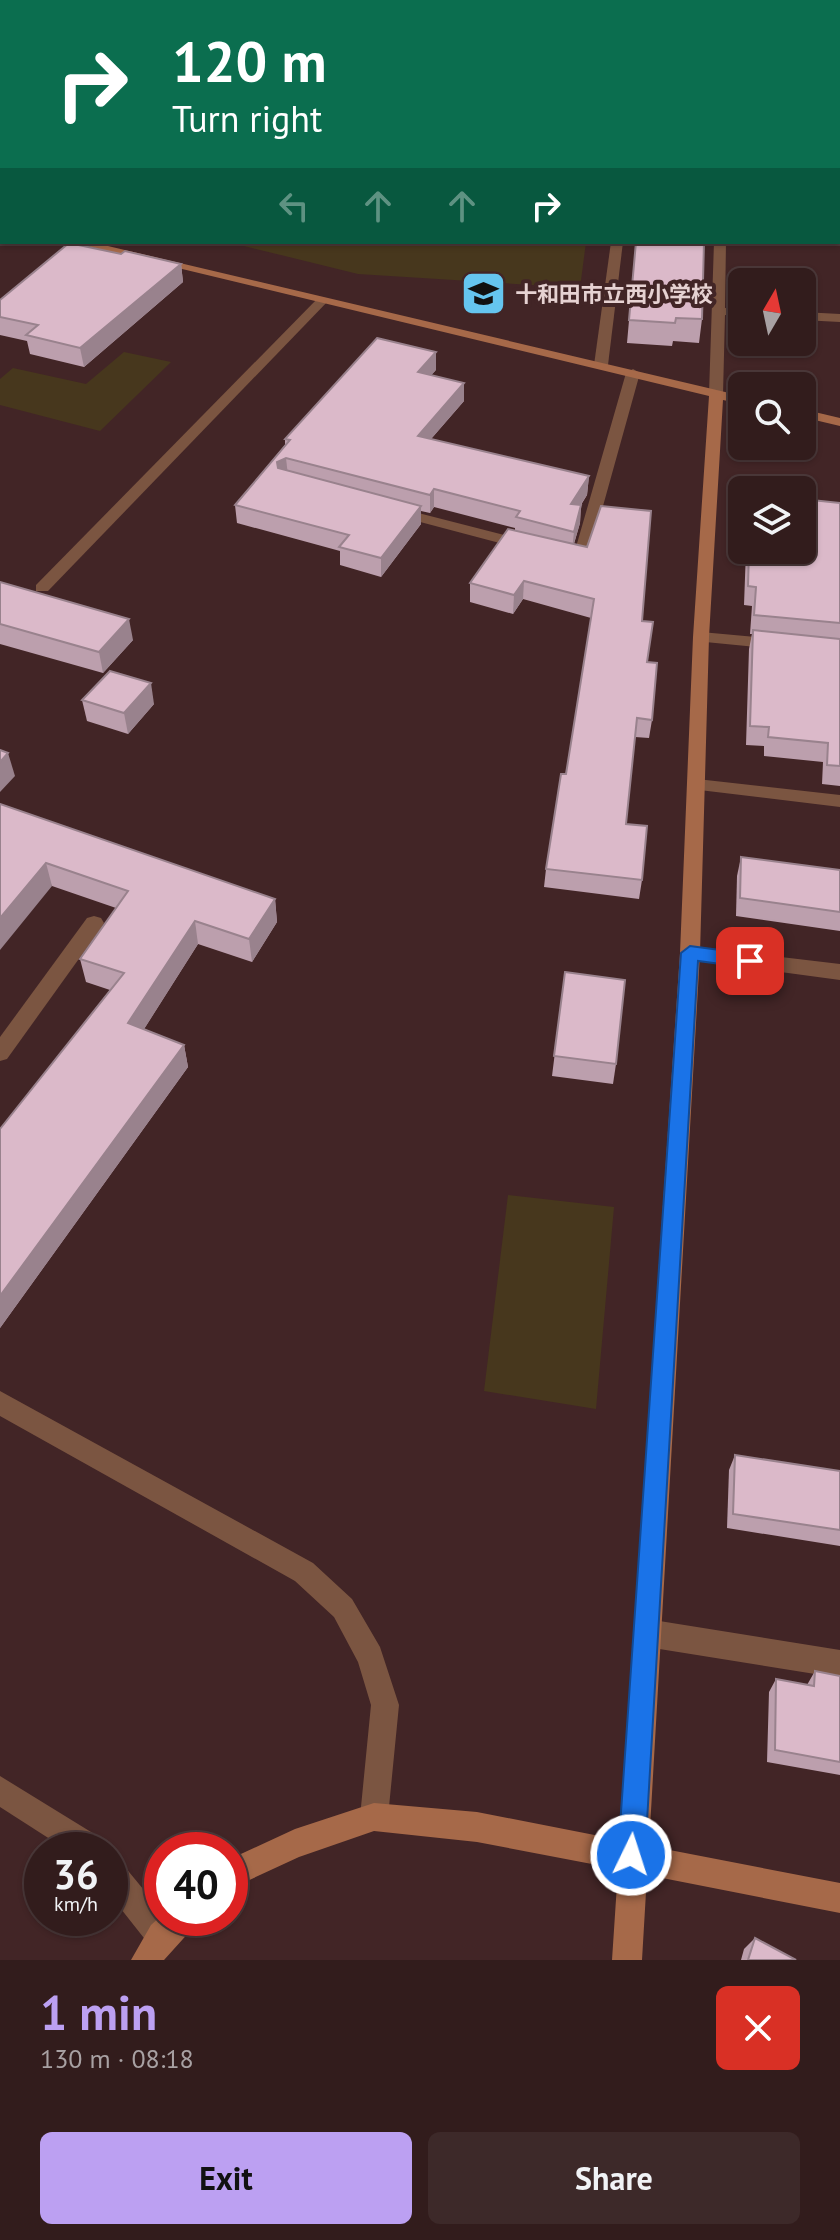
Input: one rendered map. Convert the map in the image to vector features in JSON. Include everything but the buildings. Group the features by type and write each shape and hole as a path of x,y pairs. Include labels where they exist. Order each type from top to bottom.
{"street":[{"path":"85,244 728,397"},
{"path":"601,365 617,244"},
{"path":"627,1960 631,1855 690,953 720,244"},
{"path":"42,588 323,300"},
{"path":"719,311 728,312"},
{"path":"816,317 840,318"},
{"path":"379,507 580,560 633,373"},
{"path":"816,416 840,422"},
{"path":"701,637 794,646"},
{"path":"697,785 840,801"},
{"path":"0,1053 94,923"},
{"path":"690,953 840,972"},
{"path":"0,1403 304,1572 343,1608 370,1657 385,1705 374,1817"},
{"path":"647,1633 840,1664"},
{"path":"0,1790 66,1832"},
{"path":"248,1866 295,1844 374,1817 477,1827 840,1898"},
{"path":"128,1894 163,1938"}],"shaded area":[{"path":"236,244 586,244 580,288 358,274"},
{"path":"124,352 171,362 100,431 0,405 0,379 13,368 86,384"},
{"path":"508,1195 614,1207 596,1409 484,1391"}],"place":[{"name":"十和田市立西小学校","path":"484,294"}],"route":[{"path":"631,1855 690,953 750,961"}]}
